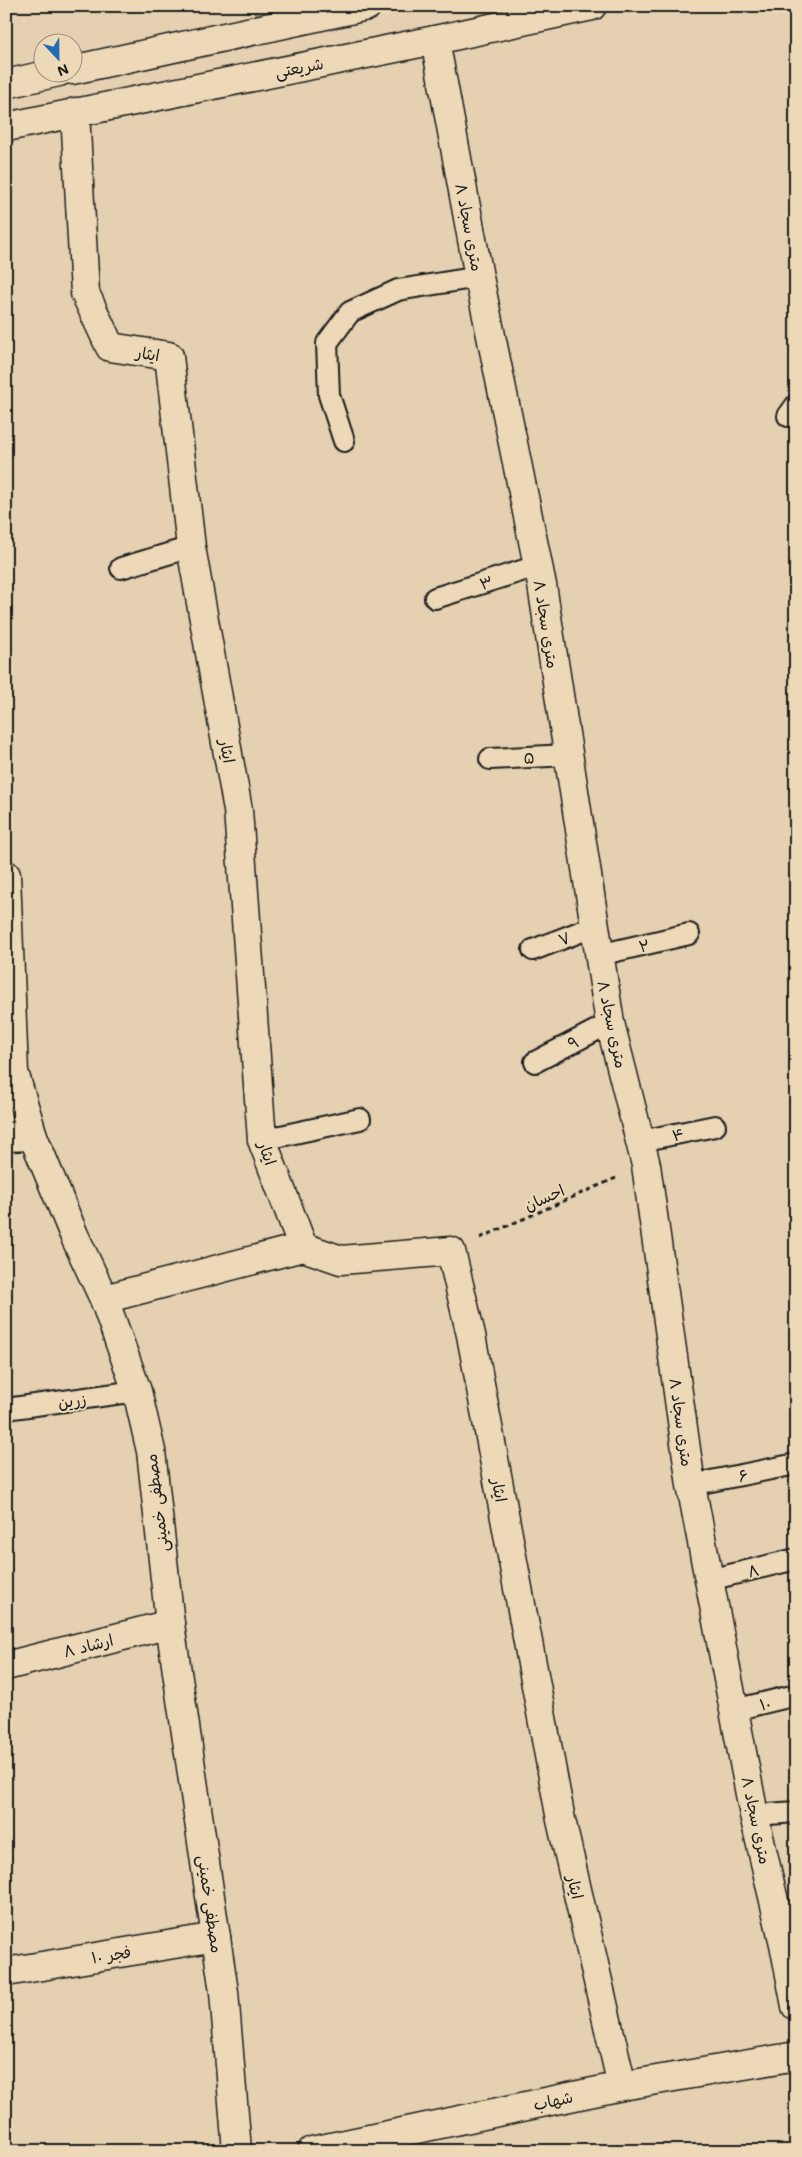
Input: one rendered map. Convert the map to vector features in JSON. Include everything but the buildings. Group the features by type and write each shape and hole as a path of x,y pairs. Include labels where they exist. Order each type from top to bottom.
{"street":[{"path":"82,68 367,6"},
{"name":"شریعتی","path":"6,127 435,40 592,6"},
{"name":"۸ متری سجاد","path":"435,40 479,277 537,566 610,1023 644,1153 691,1485 754,1815 790,1943 796,2006"},
{"path":"6,84 32,78"},
{"name":"ایثار","path":"75,112 85,293 110,347 169,356 191,547 238,810 262,1140 303,1247"},
{"name":"مصطفی خمینی","path":"6,875 14,1072 33,1136 74,1235 104,1300 137,1391 151,1451 170,1624 224,1992 237,2151"},
{"path":"6,1137 33,1136"},
{"path":"104,1300 303,1247 341,1260 451,1251"},
{"name":"ایثار","path":"451,1251 473,1345 561,1820 622,2086"},
{"name":"ارشاد ۸","path":"6,1666 170,1624"},
{"name":"فجر ۱۰","path":"6,1972 216,1937"},
{"name":"شهاب","path":"312,2151 622,2086 796,2056"}],"lane":[{"path":"344,441 329,395 327,343 350,312 398,290 479,277"},
{"path":"121,568 191,547"},
{"name":"۳","path":"435,598 537,566"},
{"name":"۵","path":"490,760 568,755"},
{"name":"۷","path":"533,950 595,926"},
{"name":"۲","path":"599,955 689,934"},
{"name":"۹","path":"535,1062 610,1023"},
{"path":"262,1140 360,1118"},
{"name":"۴","path":"644,1153 714,1126"},
{"name":"زرین","path":"6,1409 137,1391"},
{"name":"۶","path":"691,1485 796,1464"},
{"name":"۸","path":"709,1580 796,1559"},
{"name":"۱۰","path":"734,1710 796,1695"},
{"path":"754,1815 796,1812"}],"path":[{"name":"احسان","path":"451,1251 644,1153"}]}
